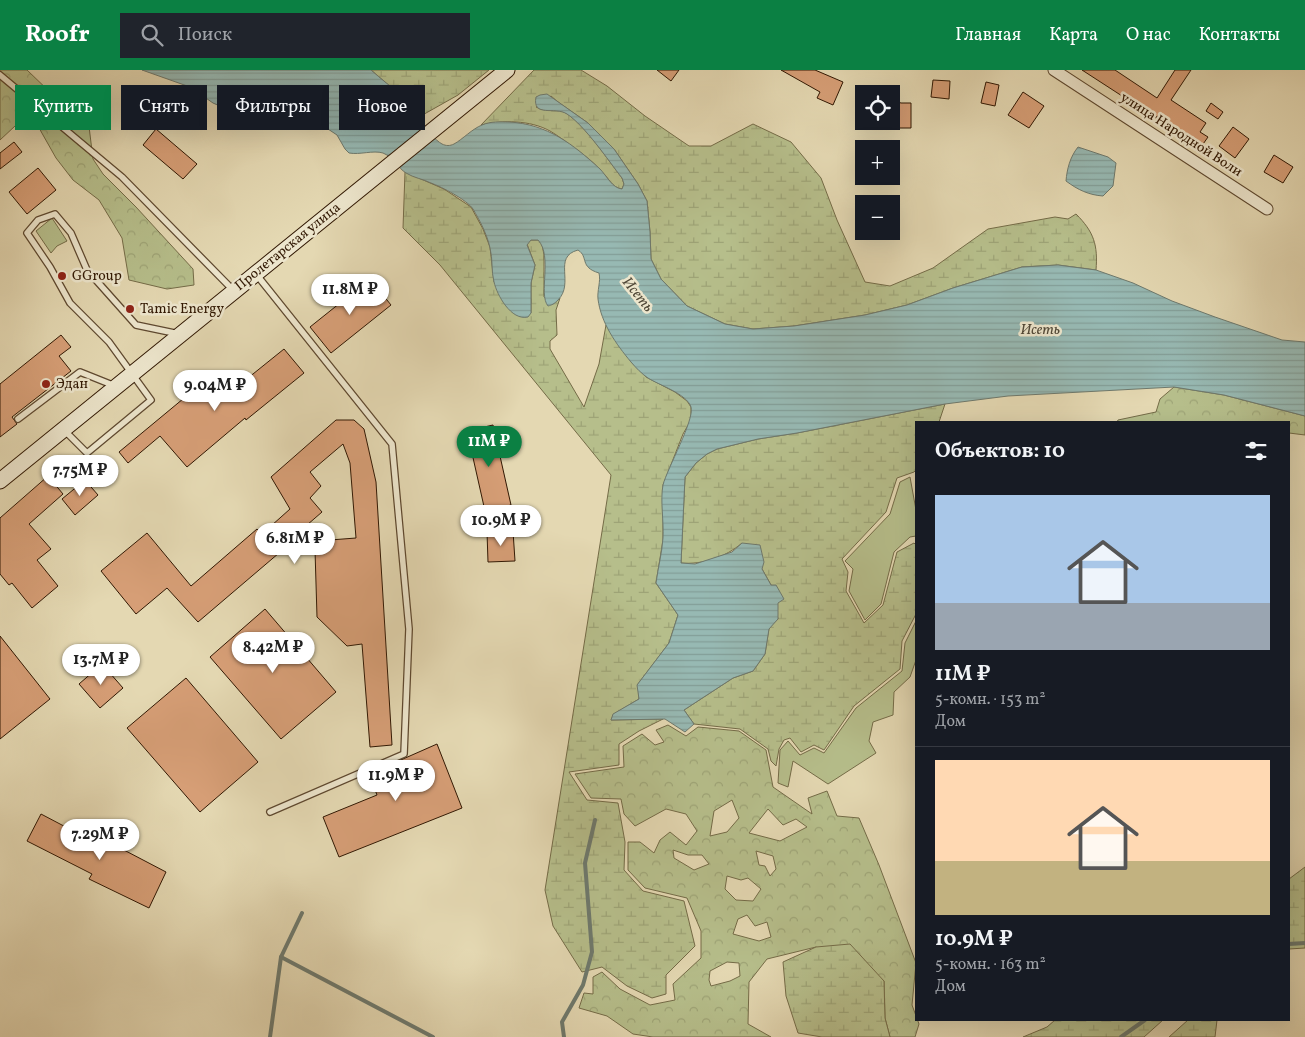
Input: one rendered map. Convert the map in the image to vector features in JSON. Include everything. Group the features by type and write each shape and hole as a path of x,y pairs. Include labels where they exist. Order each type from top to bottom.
{"main road":[{"name":"Пролетарская улица","path":"0,481 233,290 507,70"}],"street":[{"name":"улица Народной Воли","path":"1054,70 1266,210"}],"lane":[{"path":"0,75 122,177 233,290"},
{"path":"64,430 87,453 151,400 109,342 70,303 50,267 27,233 38,220 55,214 71,233 87,270 136,325 180,334"},
{"path":"255,273 392,444 408,629 404,754 270,812"},
{"path":"18,419 80,372 116,386"}],"green space":[{"path":"0,70 27,70 43,85 15,85 15,126 0,140"},
{"path":"371,70 489,70 458,95 425,114 425,85 388,85"},
{"path":"534,70 581,70 607,86 645,116 689,146 711,146 753,124 791,142 821,178 837,220 865,282 890,286 933,268 988,229 1055,217 1068,219 1076,214 1094,239 1096,270 1058,265 1022,267 953,288 907,305 865,315 794,326 753,329 725,324 687,306 661,279 651,259 647,201 638,184 614,149 588,123 551,96 536,107 544,110 562,111 573,118 596,143 622,178 624,184 622,189 613,185 583,154 557,135 542,127 516,122 498,122 481,125"},
{"path":"40,130 89,130 93,159 103,174 193,269 194,285 167,289 129,280 122,238 99,200 73,180 56,158"},
{"path":"405,172 444,189 471,207 490,247 494,282 531,313 531,283 535,265 527,244 531,240 538,240 542,244 544,255 544,297 553,304 560,298 556,310 557,335 550,341 550,349 584,407 599,364 606,325 632,363 646,377 675,392 687,401 691,407 691,420 683,434 663,485 663,540 656,583 678,615 669,643 638,684 639,699 614,714 611,720 663,719 619,744 619,765 569,772 587,800 618,803 625,842 624,870 643,891 684,901 695,946 666,975 666,994 652,998 627,986 602,967 582,972 553,926 545,890 611,475 440,265 403,228"},
{"path":"52,218 67,241 57,246 51,253 36,231"},
{"path":"1174,387 1224,395 1305,416 1305,435 1290,433 1290,421 1118,421 1156,412 1160,399"},
{"path":"945,404 939,421 915,421 915,471 897,478 886,512 842,559 848,572 846,591 864,623 883,605 897,552 915,544 915,616 902,641 900,669 854,706 824,750 814,745 801,752 790,738 784,740 779,749 776,766 771,761 768,749 740,729 694,724 684,710 733,678 753,671 765,654 769,628 778,619 771,585 762,569 742,543 729,552 713,559 697,563 681,563 685,477 696,463 717,449 758,439"},
{"path":"910,477 915,504 915,536 910,537 894,552 881,604 865,620 849,591 853,569 845,561 890,514 900,482"},
{"path":"915,623 915,663 910,677 894,692 893,715 873,722 869,741 876,753 828,784 793,761 788,787 778,783 780,750 788,741 800,755 814,748 824,753 856,708 902,671 905,643"},
{"path":"668,725 686,736 698,727 739,731 766,750 773,787 812,814 808,798 827,791 837,816 859,818 915,960 912,1005 915,1021 918,1021 919,1024 915,1037 890,1037 885,1018 884,981 816,947 767,959 749,982 748,1024 771,1037 653,1037 633,1034 607,1016 579,1008 584,993 593,994 593,977 602,972 620,989 650,1005 675,1000 673,984 701,958 701,931 687,898 645,888 628,870 628,842 640,842 654,853 660,840 670,832 686,845 697,831 686,814 666,809 635,826 624,814 621,799 591,798 575,774 624,767 623,746 642,734 655,745 664,742 656,730","holes":["732,800 739,818 727,832 710,836 714,811","768,809 783,825 796,819 807,827 780,841 749,833","673,850 688,855 702,855 709,864 694,870 674,858","756,851 773,856 776,869 770,876 765,866 759,865","727,876 741,880 748,878 761,889 753,901 736,900 725,889","747,915 755,926 767,922 771,937 759,941 733,934 738,919","727,962 739,963 740,976 711,986 709,980 710,971"]},
{"path":"1305,867 1305,948 1290,949 1290,878"},
{"path":"850,944 884,981 885,1018 890,1037 822,1037 798,1033 786,996 783,962 816,947"},
{"path":"1054,1021 1162,1021 1144,1037 1023,1037 1047,1027"},
{"path":"1187,1021 1217,1021 1215,1037 1169,1037"}],"water":[{"name":"Исеть","path":"142,70 371,70 388,85 339,85 339,130 425,130 425,126 437,140 442,144 448,145 454,144 475,129 489,123 509,122 523,124 547,131 559,137 580,151 600,169 612,184 622,189 624,184 622,178 574,119 562,112 537,107 536,97 547,94 588,123 614,149 638,184 647,201 651,259 661,279 687,306 725,324 753,329 794,326 865,315 907,305 953,288 1022,267 1058,265 1096,270 1133,283 1172,301 1215,317 1282,340 1305,342 1305,416 1224,395 1174,387 1008,396 945,404 758,439 717,449 696,463 685,477 681,563 695,564 732,552 742,543 760,545 764,562 762,569 771,585 776,585 784,599 778,603 778,619 769,629 765,654 753,671 733,678 684,710 694,724 685,732 665,719 611,720 613,714 639,699 637,685 669,643 678,615 656,583 663,538 663,485 689,422 691,407 688,402 679,394 641,373 615,340 606,325 600,308 598,296 599,273 586,265 583,256 578,250 570,253 566,258 563,293 558,300 548,306 544,293 545,265 542,247 538,240 531,240 527,245 535,265 531,283 531,313 528,317 522,317 511,311 502,300 496,287 487,238 470,205 441,187 406,173 390,157 383,153 349,153 337,135 329,130 329,85 217,85 217,105 207,99 207,85 184,85"},
{"path":"1078,147 1108,157 1116,163 1113,186 1103,196 1093,195 1066,181 1069,163"}],"building":[{"path":"657,70 679,70 671,81"},
{"path":"781,70 815,70 843,82 833,105 817,98 820,92"},
{"path":"1082,70 1115,70 1157,98 1175,70 1191,70 1171,100 1206,123 1200,132 1208,137 1201,147 1157,116 1156,118"},
{"path":"933,80 950,81 949,99 931,97"},
{"path":"986,82 999,85 995,106 981,103"},
{"path":"1023,92 1044,106 1029,128 1008,115"},
{"path":"900,103 911,103 911,128 900,128"},
{"path":"1211,103 1223,112 1218,119 1206,111"},
{"path":"1233,127 1249,139 1235,158 1219,146"},
{"path":"157,130 197,164 183,179 143,145"},
{"path":"14,142 22,152 0,169 0,153"},
{"path":"1274,155 1293,167 1283,183 1264,172"},
{"path":"38,168 56,190 27,214 9,192"},
{"path":"370,279 391,305 331,353 310,327"},
{"path":"61,335 71,347 59,356 71,371 12,417 17,424 0,437 0,384"},
{"path":"284,349 304,373 246,420 245,418 187,467 160,436 128,463 119,452 201,384 217,403"},
{"path":"336,420 354,420 364,429 376,482 392,745 370,747 362,644 347,646 317,617 315,550 330,540 356,538 350,463 343,444 310,472 321,486 310,498 322,512 277,551 279,553 198,622 167,588 136,614 101,571 147,533 191,586 257,529 262,534 290,509 271,477"},
{"path":"493,425 511,505 485,511 467,431"},
{"path":"48,476 63,494 29,524 51,549 37,560 58,586 32,608 12,583 9,585 0,574 0,518"},
{"path":"85,480 98,495 75,515 62,499"},
{"path":"513,531 515,561 488,562 487,532"},
{"path":"265,609 336,692 281,739 210,657"},
{"path":"0,636 50,699 0,739"},
{"path":"102,664 123,688 100,708 79,684"},
{"path":"186,678 258,762 200,812 127,728"},
{"path":"437,744 462,808 339,857 323,817 377,795 369,774"},
{"path":"41,814 98,844 101,838 166,872 149,908 89,879 92,874 27,841"}],"waterway":[{"path":"564,1037 562,1022 583,985 592,952 585,863 595,820"},
{"path":"270,1037 281,957 302,913"},
{"path":"1290,944 1305,943"},
{"path":"281,957 433,1037"},
{"path":"1121,1037 1144,1021"}],"place":[{"name":"GGroup","path":"62,276"},
{"name":"Tamic Energy","path":"130,309"},
{"name":"Эдан","path":"46,384"}]}
